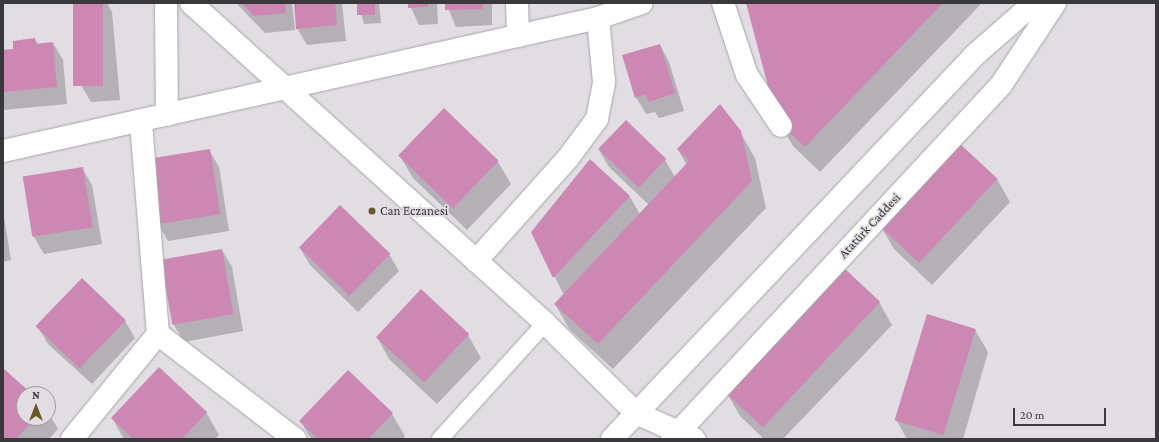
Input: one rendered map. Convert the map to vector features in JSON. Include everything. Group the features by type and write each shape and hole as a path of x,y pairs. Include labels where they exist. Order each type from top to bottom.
{"street":[{"path":"166,3 166,114"},
{"path":"191,3 545,323 636,413 682,436"},
{"path":"517,3 518,36"},
{"path":"3,152 166,114 598,18 642,3"},
{"path":"723,3 747,75 781,126"},
{"path":"612,439 976,54 1034,3"},
{"name":"Atatürk Caddesi","path":"682,436 1001,85 1056,3"},
{"path":"476,261 568,158 597,119 604,82 598,18"},
{"path":"72,439 158,334 141,121"},
{"path":"158,334 294,439"}],"lane":[{"path":"440,439 545,323"}],"building":[{"path":"73,3 103,3 103,86 73,86"},
{"path":"242,3 285,3 286,13 254,16"},
{"path":"294,3 335,3 337,25 296,29"},
{"path":"357,3 375,3 375,15 357,15"},
{"path":"408,3 428,3 428,7 408,8"},
{"path":"445,3 483,3 483,9 445,10"},
{"path":"746,3 943,3 805,147 777,120"},
{"path":"35,38 36,44 53,42 57,87 3,92 3,50 13,49 13,41"},
{"path":"660,44 675,93 648,102 646,94 635,98 622,55"},
{"path":"720,104 741,131 752,181 598,344 554,304 689,161 677,149"},
{"path":"444,108 499,161 453,208 398,155"},
{"path":"626,120 666,159 638,188 598,149"},
{"path":"958,142 997,179 919,263 880,226"},
{"path":"210,149 220,214 157,224 147,159"},
{"path":"590,159 630,196 553,278 531,232"},
{"path":"83,167 93,227 32,237 23,177"},
{"path":"340,205 390,254 349,296 299,247"},
{"path":"222,249 233,314 172,325 161,260"},
{"path":"845,269 880,302 763,428 728,395"},
{"path":"82,278 126,320 79,369 35,326"},
{"path":"421,289 469,334 424,382 376,337"},
{"path":"927,314 976,329 943,435 895,420"},
{"path":"159,367 207,412 182,439 133,439 111,418"},
{"path":"3,368 23,386 16,386 16,426 28,426 16,439 3,439"},
{"path":"348,370 393,413 368,439 318,439 299,421"}],"place":[{"name":"Can Eczanesi","path":"372,211"}]}
